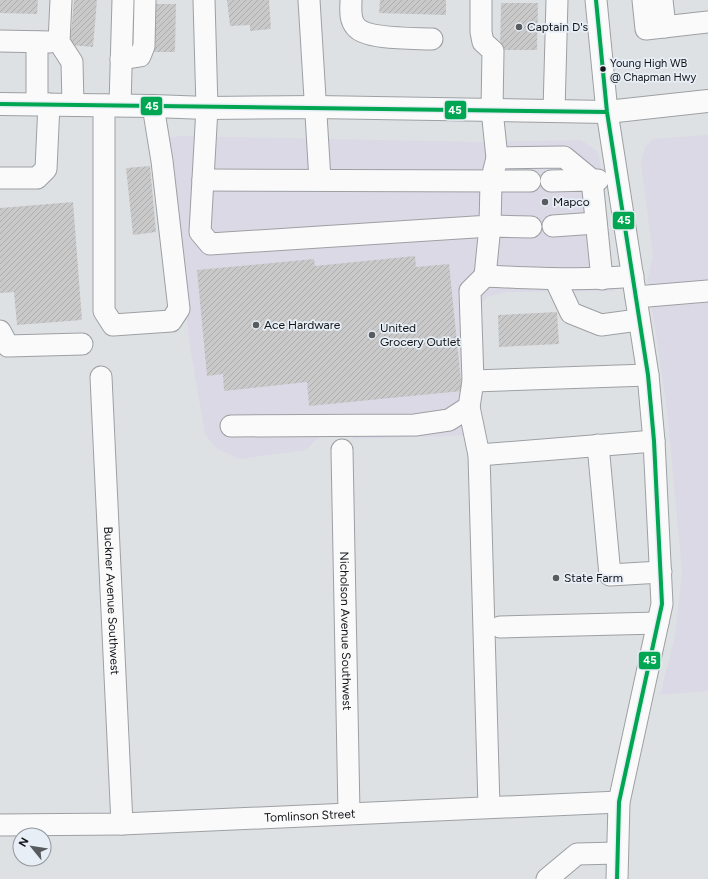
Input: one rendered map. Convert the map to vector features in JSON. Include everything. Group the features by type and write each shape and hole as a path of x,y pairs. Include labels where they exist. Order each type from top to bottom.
{"highway":[{"path":"0,104 207,108 316,107 607,112 708,101"}],"street":[{"path":"61,0 58,42 72,62 73,105"},
{"path":"123,0 121,59 112,105 104,311 113,325 171,321 179,310 162,161 153,106"},
{"path":"121,59 140,56 144,46 145,0"},
{"path":"204,0 207,108 200,232 210,244 490,226 531,227"},
{"path":"309,0 320,180"},
{"path":"351,0 350,16 356,28 369,35 432,38"},
{"path":"481,0 481,32 483,42 493,51"},
{"path":"489,807 479,455 469,406 473,381 470,290 485,276 490,226 491,182 497,158 492,110 494,0"},
{"path":"548,0 547,44 555,56"},
{"path":"554,111 557,0"},
{"path":"596,0 607,112 633,276 638,320 648,375 654,441 662,604 619,802 617,879"},
{"path":"643,0 655,28"},
{"path":"655,28 662,0"},
{"path":"655,28 708,22"},
{"path":"0,41 58,42"},
{"path":"0,178 37,178 46,169 43,104 37,42"},
{"path":"497,158 564,157 592,180 602,279"},
{"path":"551,181 592,180 617,177"},
{"path":"203,180 530,181"},
{"path":"553,226 596,223"},
{"path":"485,276 555,279 602,279 633,276"},
{"path":"555,279 571,312 601,325 638,320"},
{"path":"636,297 708,291"},
{"path":"0,331 8,346 82,344"},
{"path":"473,381 648,375"},
{"name":"Buckner Avenue Southwest","path":"101,377 122,824"},
{"path":"230,426 415,425 449,420 469,406"},
{"path":"479,455 654,441"},
{"path":"598,445 610,575 661,572"},
{"name":"Nicholson Avenue Southwest","path":"342,450 349,813"},
{"path":"500,627 658,623"},
{"name":"Tomlinson Street","path":"0,825 122,824 619,802"},
{"path":"547,879 577,854 617,853"}],"shaded area":[{"path":"708,135 708,691 660,695 675,636 682,572 667,410 647,281 653,256 641,163 645,147 653,139"},
{"path":"180,136 482,142 581,140 597,151 600,161 615,291 506,292 487,297 479,306 480,435 354,439 350,434 332,430 317,439 306,450 239,459 216,448 205,434 190,347 168,144 170,138"}],"building":[{"path":"0,0 38,0 37,14 0,13"},
{"path":"74,0 97,0 93,47 70,45"},
{"path":"227,0 269,0 271,29 250,31 250,25 230,26"},
{"path":"380,0 446,0 446,15 379,13"},
{"name":"Captain D's","path":"501,3 538,3 537,50 500,50"},
{"path":"153,4 176,4 175,52 152,52"},
{"path":"150,166 156,232 133,235 126,168"},
{"path":"73,202 82,320 17,325 14,292 0,293 0,208"},
{"path":"415,256 416,267 449,264 462,391 309,406 307,382 224,391 223,374 207,376 197,270 314,259 315,266"},
{"path":"557,312 559,344 499,347 498,315"}],"transit line":[{"name":"45","path":"596,0 607,112 648,375 654,441 662,604 619,802 617,879"},
{"name":"45","path":"0,104 607,112"}],"place":[{"name":"Captain D's","path":"519,27"},
{"name":"Young High WB @ Chapman Hwy","path":"603,69"},
{"name":"Mapco","path":"545,202"},
{"name":"Ace Hardware","path":"256,325"},
{"name":"United Grocery Outlet","path":"372,335"},
{"name":"State Farm","path":"556,578"}]}
